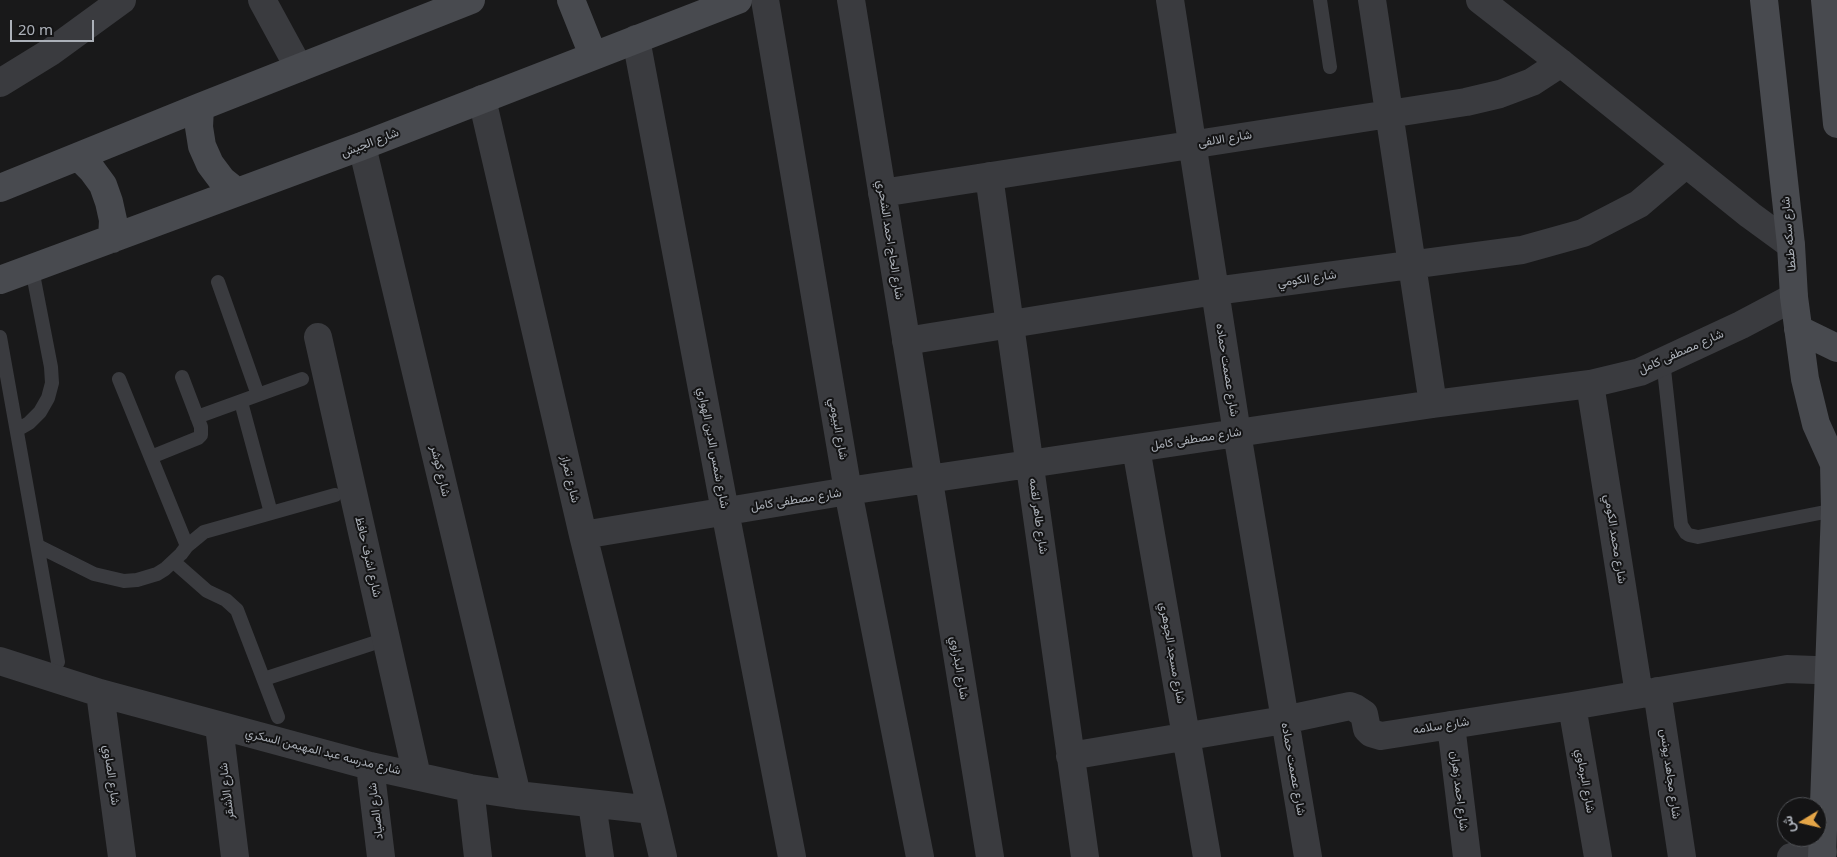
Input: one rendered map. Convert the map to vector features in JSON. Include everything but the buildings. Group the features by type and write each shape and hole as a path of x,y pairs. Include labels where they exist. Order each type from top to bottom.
{"main road":[{"path":"0,188 471,0"},
{"path":"571,0 593,55"},
{"name":"شارع الجيش","path":"0,280 362,146 738,0"},
{"name":"شارع سكه طنطا","path":"1764,0 1791,245 1794,296 1805,379 1816,424 1836,458 1831,815 1823,855"},
{"path":"1825,0 1835,74 1837,124"},
{"path":"200,107 199,127 202,146 210,164 222,180 237,192"},
{"path":"79,157 103,185 110,202 113,220 112,239"},
{"path":"1798,330 1837,348"}],"street":[{"path":"0,83 52,51 122,0"},
{"path":"262,0 299,68"},
{"name":"شارع البيومي","path":"766,0 848,491 920,857"},
{"name":"شارع الحاج احمد الشحري","path":"851,0 929,479"},
{"name":"شارع عصمت حماده","path":"1170,0 1237,433 1308,857"},
{"path":"1372,0 1433,404"},
{"path":"1480,0 1750,215 1791,245"},
{"name":"شارع شمس الدين الهواري","path":"636,39 792,857"},
{"name":"شارع الالفى","path":"882,192 1466,102 1500,94 1532,82 1561,63"},
{"name":"شارع تمراز","path":"482,99 583,535 663,857"},
{"name":"شارع كوشر","path":"362,146 517,795"},
{"name":"شارع الكومي","path":"906,341 1215,291 1522,250 1583,234 1639,204 1686,164"},
{"name":"شارع طاهر لقمه","path":"989,176 1085,857"},
{"name":"شارع مصطفى كامل","path":"583,535 848,491 1433,404 1590,384 1640,372 1741,325 1794,296"},
{"name":"شارع اشرف حافظ","path":"318,337 417,776"},
{"name":"شارع محمد الكومي","path":"1590,384 1648,692"},
{"name":"شارع مسجد الجوهري","path":"1136,448 1207,857"},
{"name":"شارع البدراوي","path":"929,479 990,857"},
{"name":"شارع مدرسه عبد المهيمن السكري","path":"0,661 100,693 370,766 470,788 652,810"},
{"name":"شارع سلامه","path":"1070,756 1284,720 1350,706 1364,714 1367,730 1376,735 1572,706 1787,669 1801,668 1833,673"},
{"name":"شارع مجاهد يونس","path":"1648,692 1682,857"},
{"name":"شارع الصاوي","path":"100,693 122,857"},
{"name":"شارع البرماوي","path":"1572,706 1598,857"},
{"name":"شارع احمد زهران","path":"1451,725 1467,857"},
{"name":"شارع الأشقر","path":"219,726 235,857"},
{"name":"شارع الصياد","path":"370,766 381,857"},
{"path":"470,788 478,857"},
{"path":"592,804 600,857"},
{"path":"1791,857 1823,855"}],"lane":[{"path":"1320,0 1330,68"},
{"path":"17,430 29,423 40,412 48,398 52,383 50,358 32,269"},
{"path":"218,282 258,395"},
{"path":"0,337 58,662"},
{"path":"1663,360 1681,525 1689,536 1698,537 1835,510"},
{"path":"151,457 198,438 201,431 182,377"},
{"path":"119,379 187,546"},
{"path":"197,417 302,379"},
{"path":"241,402 270,513"},
{"path":"38,546 94,574 124,581 137,580 157,574 174,562 187,546 204,532 335,495"},
{"path":"174,562 207,591 226,600 237,610 278,717"},
{"path":"264,679 377,642"}]}
